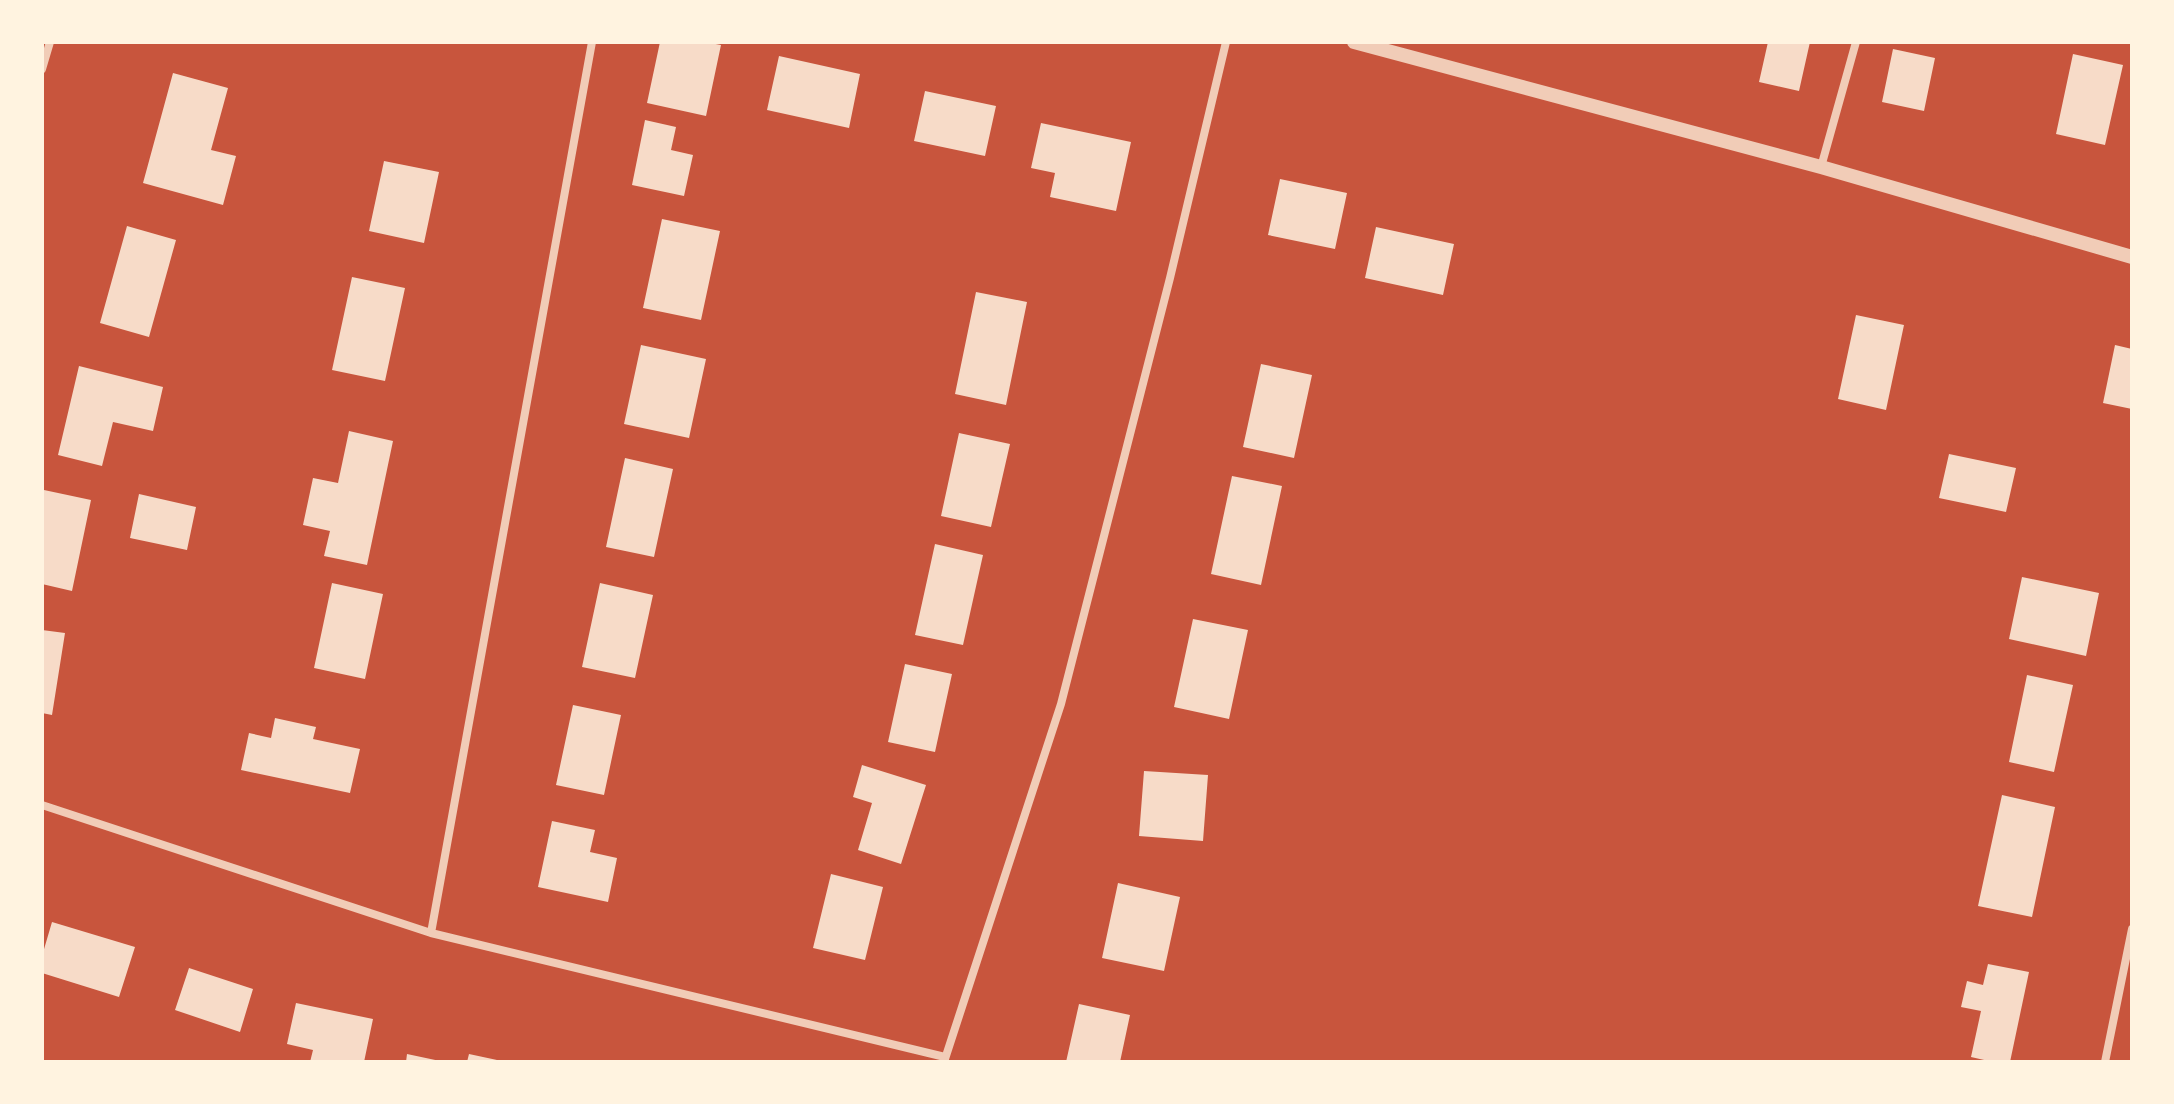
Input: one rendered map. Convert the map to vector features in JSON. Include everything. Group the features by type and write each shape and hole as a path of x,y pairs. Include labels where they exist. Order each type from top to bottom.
{"street":[{"path":"42,69 50,42"},
{"path":"431,933 592,42"},
{"path":"42,805 431,933 944,1059 1061,704 1170,278 1226,42"},
{"path":"1354,42 1821,167 2132,257"},
{"path":"1821,167 1856,42"},
{"path":"2105,1062 2132,929"}],"building":[{"path":"660,42 721,45 706,116 647,103"},
{"path":"1768,42 1810,42 1799,91 1759,82"},
{"path":"1893,49 1935,58 1924,111 1882,102"},
{"path":"2073,54 2123,65 2105,145 2056,134"},
{"path":"779,56 860,74 849,128 767,110"},
{"path":"173,73 228,88 211,150 236,156 223,205 143,183"},
{"path":"925,91 996,106 985,156 914,141"},
{"path":"645,120 676,127 671,150 693,155 684,196 632,185"},
{"path":"1041,123 1131,142 1116,211 1050,197 1055,173 1031,168"},
{"path":"384,161 439,172 424,243 369,231"},
{"path":"1280,179 1347,193 1335,249 1268,235"},
{"path":"662,219 720,231 701,320 643,308"},
{"path":"127,226 176,240 149,337 100,323"},
{"path":"1376,227 1454,244 1443,295 1365,278"},
{"path":"352,277 405,288 385,381 332,370"},
{"path":"976,292 1027,302 1006,405 955,394"},
{"path":"1856,315 1904,325 1886,410 1838,399"},
{"path":"641,345 706,359 689,438 624,424"},
{"path":"2115,345 2132,349 2132,409 2103,403"},
{"path":"1261,364 1312,375 1294,458 1243,447"},
{"path":"79,366 163,387 153,431 113,422 102,466 58,455"},
{"path":"349,431 393,441 367,565 324,556 330,531 303,525 313,478 338,483"},
{"path":"959,433 1010,444 991,527 941,516"},
{"path":"1949,454 2016,468 2006,512 1939,498"},
{"path":"625,458 673,469 654,557 606,547"},
{"path":"1232,476 1282,486 1261,585 1211,574"},
{"path":"44,490 91,500 72,591 42,584"},
{"path":"139,494 196,507 187,550 130,538"},
{"path":"935,544 983,555 963,645 915,635"},
{"path":"2022,577 2099,593 2086,656 2009,639"},
{"path":"332,583 383,594 365,679 314,668"},
{"path":"600,583 653,595 635,678 582,667"},
{"path":"1193,619 1248,630 1229,719 1174,707"},
{"path":"42,630 65,633 52,715 42,713"},
{"path":"905,664 952,674 935,752 888,742"},
{"path":"2027,675 2073,685 2054,772 2009,762"},
{"path":"573,705 621,715 604,795 556,785"},
{"path":"275,718 316,727 313,739 360,749 350,793 241,770 249,733 271,738"},
{"path":"862,765 926,785 901,864 858,850 872,803 853,797"},
{"path":"1144,771 1208,775 1203,841 1139,836"},
{"path":"2002,795 2055,807 2032,917 1978,906"},
{"path":"552,821 595,830 590,852 617,858 608,902 538,887"},
{"path":"831,874 883,887 865,960 813,948"},
{"path":"1118,883 1180,897 1164,971 1102,958"},
{"path":"52,922 135,947 119,997 42,973 42,956"},
{"path":"1988,964 2029,972 2010,1062 1971,1057 1981,1011 1961,1007 1967,981 1983,985"},
{"path":"189,968 253,989 240,1032 175,1010"},
{"path":"296,1003 373,1019 364,1062 310,1062 313,1050 287,1044"},
{"path":"1079,1004 1130,1015 1120,1062 1066,1062"},
{"path":"407,1054 440,1061 440,1062 406,1062"},
{"path":"469,1054 497,1060 497,1062 467,1062"}]}
